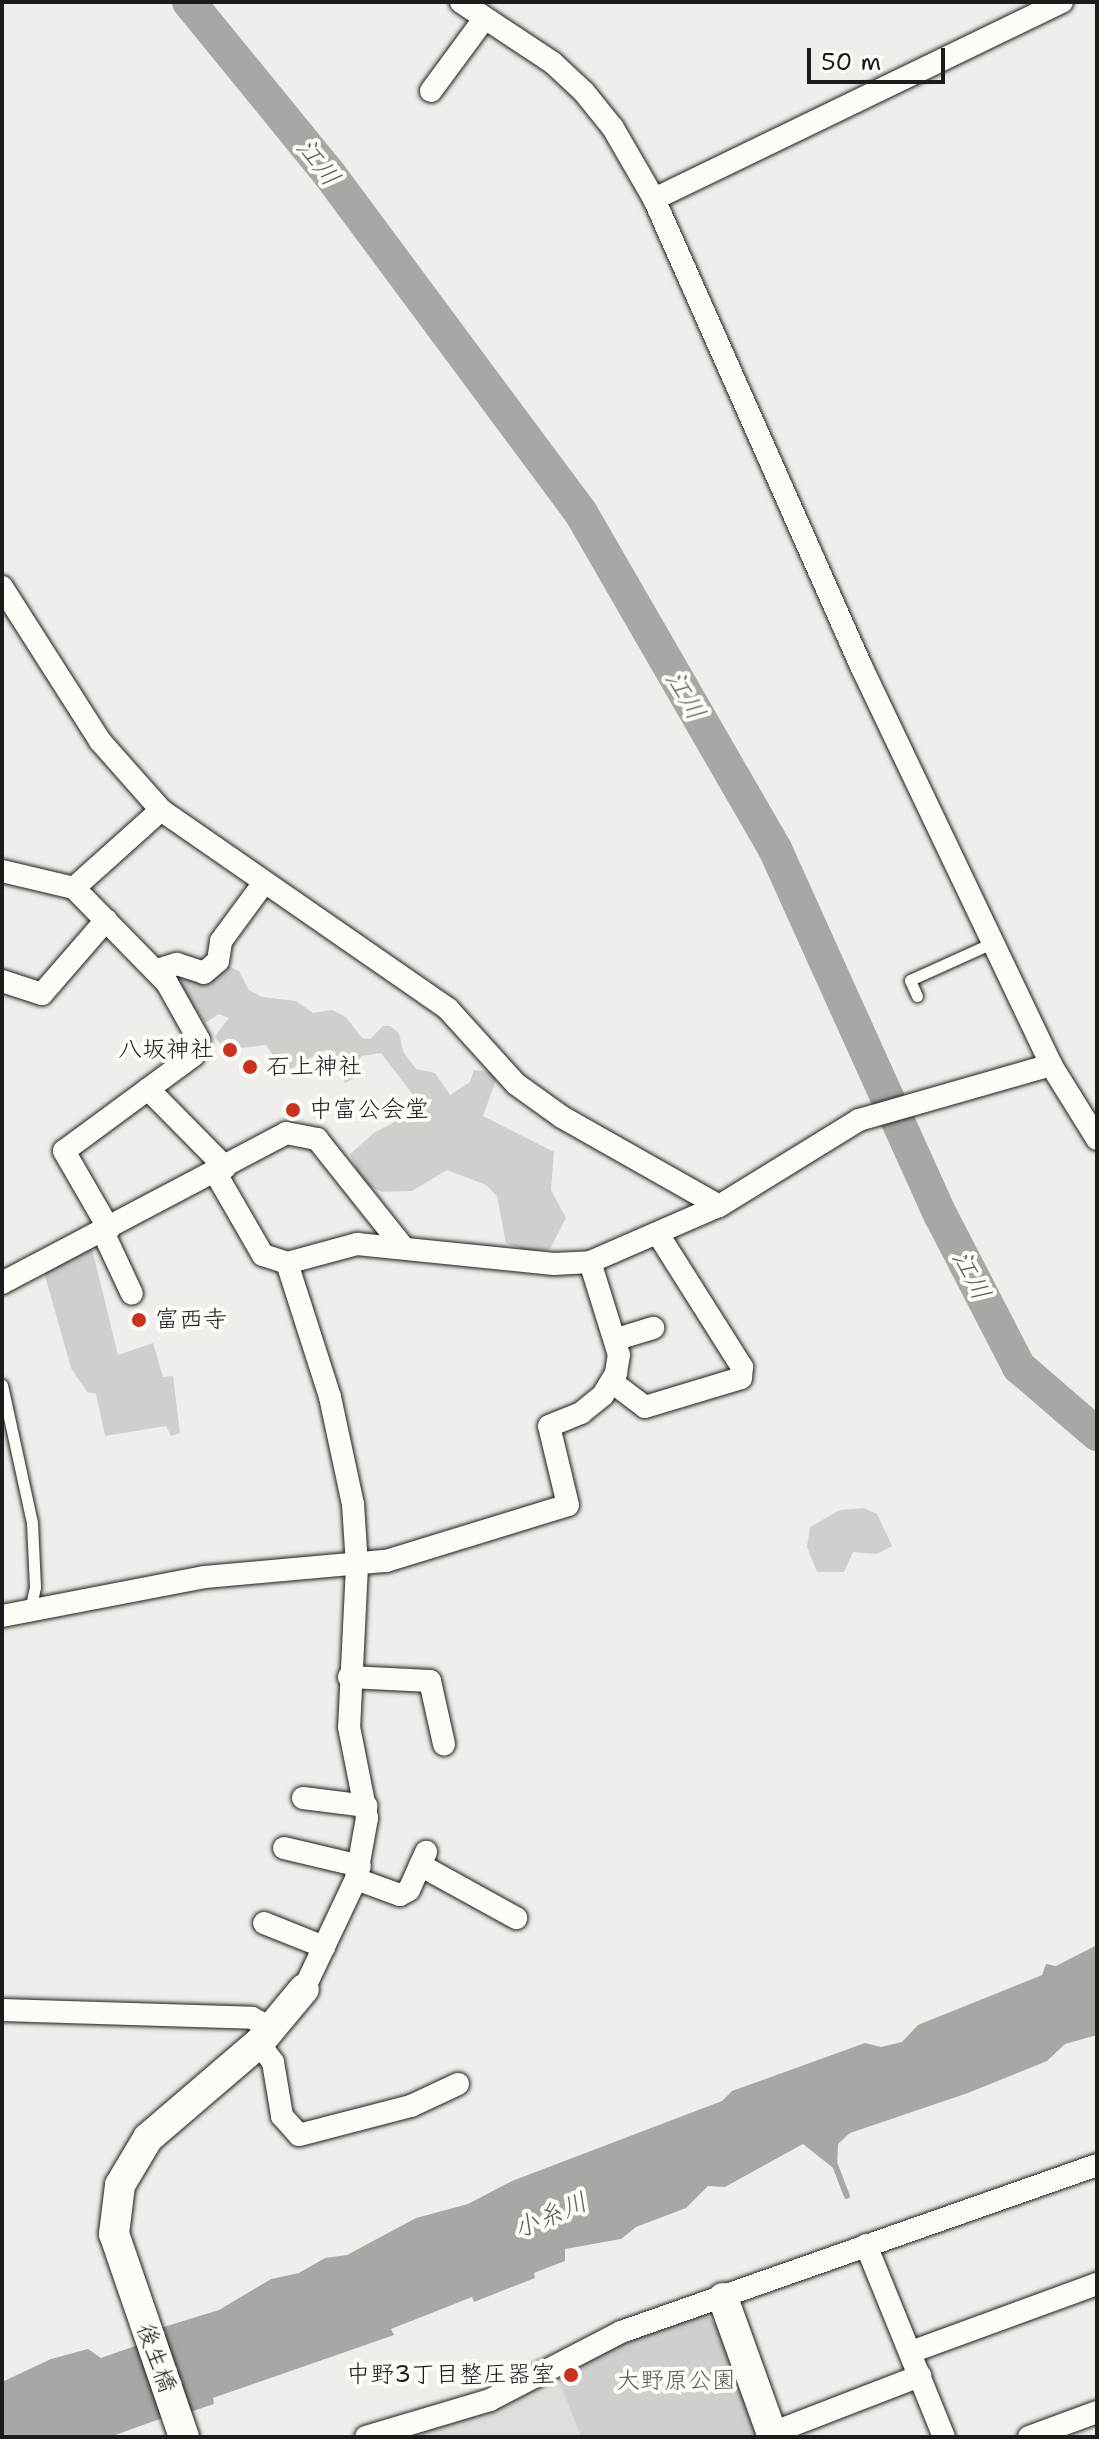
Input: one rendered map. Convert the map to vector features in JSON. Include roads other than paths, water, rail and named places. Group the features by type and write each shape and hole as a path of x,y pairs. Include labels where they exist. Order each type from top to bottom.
{"street":[{"path":"461,2 553,63 584,92 613,128 654,199 861,666 1051,1065 1097,1139"},
{"path":"654,199 1062,2"},
{"path":"431,91 484,19"},
{"path":"2,587 100,741 161,810 263,884 448,1009 516,1084 562,1117 719,1206"},
{"path":"74,888 161,810"},
{"path":"2,871 74,888 157,970 201,1046 64,1151 106,1230 132,1294"},
{"path":"157,970 177,964 204,973 218,961 221,941 263,884"},
{"path":"2,981 42,994 106,920"},
{"path":"148,1089 220,1170 263,1255 287,1263 357,1244 402,1246 554,1264 590,1262 719,1206 805,1149 878,1113 1051,1065"},
{"path":"2,1283 286,1133 317,1139 402,1246"},
{"path":"612,1382 645,1407 741,1378 742,1367 658,1234"},
{"path":"2,1616 205,1577 357,1566 568,1505 549,1426 581,1413 612,1382 619,1355 617,1339 590,1262"},
{"path":"287,1263 330,1397 353,1504 357,1566 349,1677 349,1727 366,1806 358,1872 304,1989"},
{"path":"617,1339 653,1328"},
{"path":"349,1677 430,1681 444,1744"},
{"path":"303,1798 366,1806"},
{"path":"284,1848 358,1872 400,1895 409,1890 423,1859 516,1918"},
{"path":"264,1923 324,1947"},
{"name":"後生橋","path":"184,2437 114,2234 114,2212 135,2155 266,2036 304,1989"},
{"path":"2,2010 252,2018 266,2036 282,2116 299,2135 411,2106 458,2084"},
{"path":"366,2437 490,2400 621,2332 1097,2165"},
{"path":"866,2245 944,2437"},
{"path":"911,2352 1097,2284"},
{"path":"723,2298 772,2435 920,2376"},
{"path":"1029,2437 1097,2412"}],"lane":[{"path":"917,996 910,980 992,943"},
{"path":"2,1385 32,1523 35,1587 30,1611"}],"water":[{"name":"小糸川","path":"1097,1945 1097,2035 1065,2044 1047,2061 968,2093 850,2133 838,2144 837,2171 803,2144 725,2187 708,2186 686,2208 636,2227 621,2239 565,2249 565,2261 534,2273 535,2278 474,2302 472,2297 391,2329 394,2335 213,2398 214,2404 187,2413 157,2329 219,2310 271,2279 299,2273 325,2258 347,2255 416,2218 468,2204 512,2181 722,2101 732,2091 865,2043 881,2047 902,2042 918,2025 1042,1975 1046,1964 1056,1966"},
{"path":"138,2345 165,2417 110,2437 2,2437 2,2382 51,2359 88,2349 101,2358"}],"waterway":[{"name":"江川","path":"189,2 327,171 581,513 775,849 941,1216 1019,1367 1097,1434"},
{"path":"835,2165 847,2196"}],"place":[{"name":"八坂神社","path":"230,1050"},
{"name":"石上神社","path":"250,1067"},
{"name":"中富公会堂","path":"293,1110"},
{"name":"富西寺","path":"139,1320"},
{"name":"中野3丁目整圧器室","path":"571,2375"}],"park label":[{"name":"大野原公園","path":"676,2381"}]}
